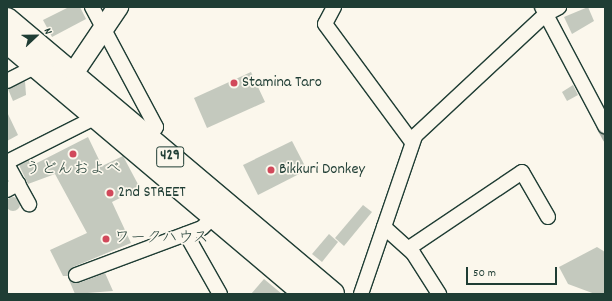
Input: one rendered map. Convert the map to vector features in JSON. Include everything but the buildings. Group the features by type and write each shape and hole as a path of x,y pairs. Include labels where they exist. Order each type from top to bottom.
{"highway":[{"name":"429","path":"7,20 68,82 143,146 333,294"},
{"name":"429","path":"7,42 36,66 68,82 96,117 143,146 213,217 305,294"}],"main road":[{"path":"68,82 118,7"}],"street":[{"path":"92,7 156,127 143,146"},
{"path":"334,7 325,24 412,142"},
{"path":"361,294 412,142 542,14 559,7"},
{"path":"542,14 605,126"},
{"path":"7,81 36,66"},
{"path":"29,204 13,187 7,163 96,117"},
{"path":"408,248 522,172 548,217"},
{"path":"76,275 202,228 213,217"},
{"path":"384,227 408,248 439,294"},
{"path":"186,234 220,294"}],"waterway":[{"path":"599,128 605,139"}],"place":[{"name":"Stamina Taro","path":"234,83"},
{"name":"うどんおよべ","path":"73,154"},
{"name":"Bikkuri Donkey","path":"271,170"},
{"name":"2nd STREET","path":"110,193"},
{"name":"ワークハウス","path":"106,239"}]}
